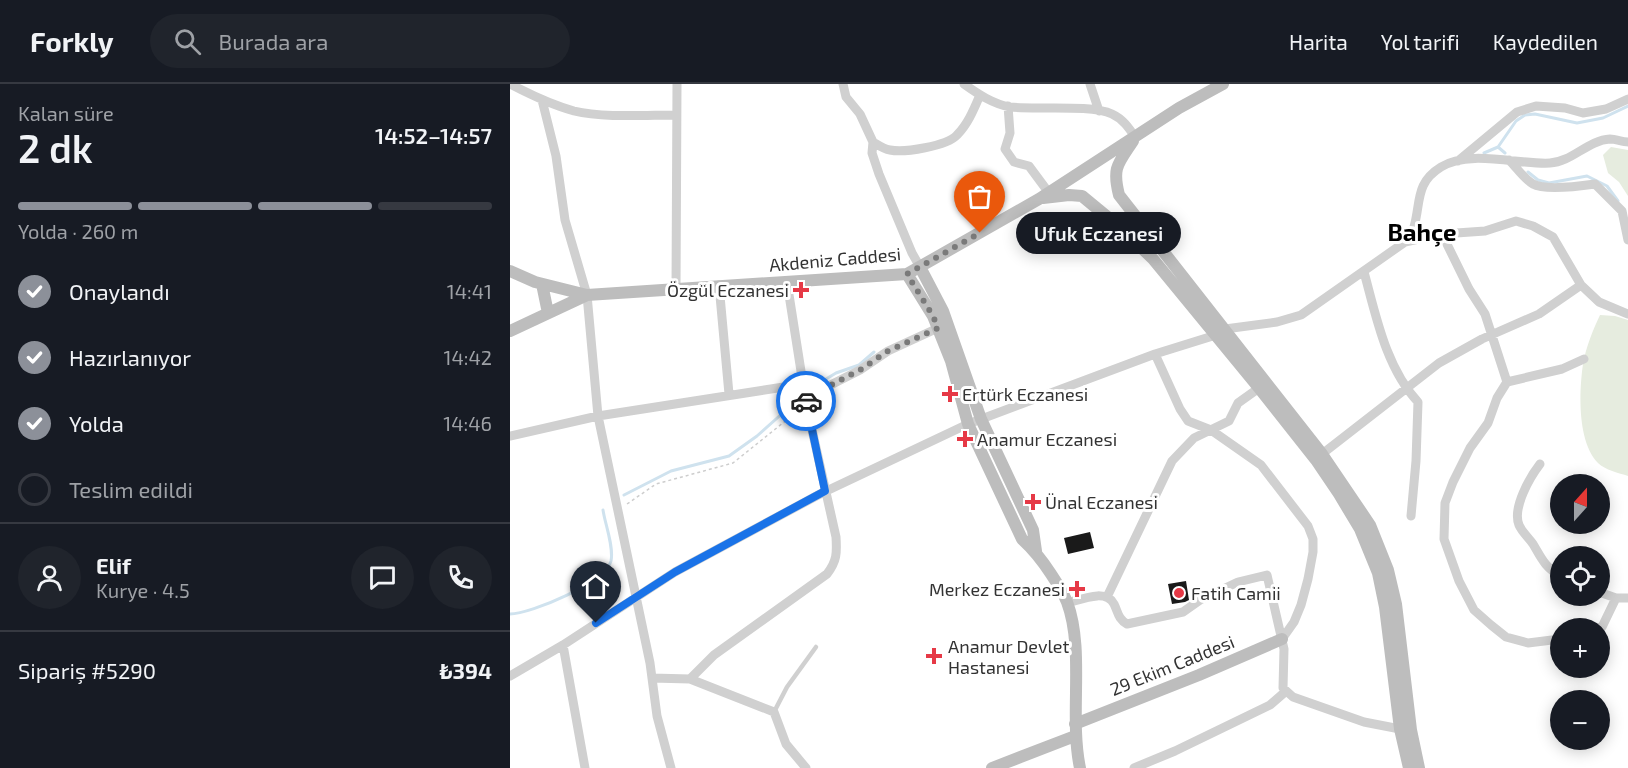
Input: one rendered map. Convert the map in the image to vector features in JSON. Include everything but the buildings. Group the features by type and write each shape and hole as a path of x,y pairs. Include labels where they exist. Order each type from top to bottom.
{"street":[{"path":"510,84 523,87 542,100 577,112 676,115"},
{"path":"676,289 677,84"},
{"path":"843,84 846,97 860,114 873,142 872,153 879,174 908,244 943,311 981,419 1033,530 1036,551"},
{"path":"964,84 993,102 1008,106 1099,111 1111,114 1119,118 1135,137 1114,177 1119,195 1221,332 1322,454 1370,525 1388,570 1396,604 1411,730 1419,768"},
{"path":"1090,84 1099,111"},
{"name":"Akdeniz Caddesi","path":"510,332 587,295 907,274 1044,196 1179,108 1223,84"},
{"path":"873,142 890,150 910,150 945,143 956,137 962,129 972,115 980,95"},
{"path":"1458,161 1517,112 1536,106 1565,108 1583,113 1606,109 1628,99"},
{"path":"542,100 556,156 566,220 587,295 598,416 652,678 657,716 671,768"},
{"path":"1008,106 1010,133 1005,149 1014,162 1029,166 1044,196 1082,196 1122,229 1153,259 1221,332 1258,388 1316,460 1339,494 1360,529 1378,573 1385,608 1400,729 1409,768"},
{"path":"510,676 563,645 675,572 825,491 968,424 1155,354 1221,332 1277,322 1301,315 1405,242 1414,230 1419,192 1428,179 1442,166 1458,161 1490,158 1552,163 1609,139 1628,142"},
{"path":"1509,160 1534,184 1550,189 1595,184 1622,211 1628,240"},
{"path":"1405,242 1442,234 1485,231 1516,221 1533,226 1552,237 1581,285 1599,302 1628,314"},
{"path":"1442,234 1469,289 1485,314 1507,382"},
{"path":"510,271 542,284 587,295"},
{"path":"1364,272 1380,334 1406,388 1419,402 1411,516"},
{"path":"907,274 933,316 951,361 968,424 1022,539 1036,551 1067,603 1075,646 1075,730 1080,768"},
{"path":"690,679 714,655 827,574 834,566 837,556 836,537 806,401 787,282"},
{"path":"542,284 548,313"},
{"path":"719,285 729,394"},
{"path":"1322,454 1439,363 1492,335 1539,314 1581,285"},
{"path":"806,401 888,351 938,328"},
{"path":"1155,354 1180,409 1188,421 1211,430 1261,465 1308,526 1313,552 1308,579 1294,622 1282,639"},
{"path":"1550,640 1528,643 1506,637 1474,610 1459,581 1444,539 1445,503 1470,448 1488,423 1497,398 1507,382 1562,369 1584,359"},
{"path":"510,436 598,416 803,384"},
{"path":"1107,597 1172,461 1194,438 1229,421 1238,403 1258,388"},
{"path":"1540,464 1530,478 1521,499 1517,518 1519,526 1550,569"},
{"path":"1067,603 1098,596 1107,597 1113,602 1122,621 1127,624 1183,612 1200,600 1238,582 1267,574 1284,649 1283,688 1285,692 1293,697 1364,722 1400,729"},
{"path":"1610,596 1628,598"},
{"path":"1606,618 1616,598"},
{"name":"29 Ekim Caddesi","path":"992,768 1282,639"},
{"path":"563,645 585,768"},
{"path":"652,678 690,679 774,712 786,744 806,768"},
{"path":"1134,768 1176,751 1270,705 1285,692"}],"lane":[{"path":"774,712 787,687 816,648"}],"path":[{"path":"618,510 656,484 733,463 806,401"}],"shaded area":[{"path":"1611,147 1628,150 1628,196 1619,182 1608,173 1603,155"},
{"path":"1600,315 1628,320 1628,476 1598,463 1591,454 1583,429 1580,402 1583,364"}],"waterway":[{"path":"1484,153 1498,147 1516,121 1525,115 1535,114 1577,123 1603,118 1628,106"},
{"path":"1498,147 1505,153"},
{"path":"1528,172 1538,180 1549,183 1587,176 1607,186 1618,201"},
{"path":"821,382 836,373 859,365 874,352"},
{"path":"624,495 671,471 729,456 757,436 794,403"},
{"path":"510,614 550,603 582,587 606,569 612,555 603,510"}],"way so far":[{"path":"806,401 806,398 860,370 888,351 938,328 907,274 980,233"}],"place":[{"name":"Ufuk Eczanesi","path":"980,233"},
{"name":"Özgül Eczanesi","path":"801,290"},
{"name":"Ertürk Eczanesi","path":"950,394"},
{"name":"Anamur Eczanesi","path":"965,439"},
{"name":"Ünal Eczanesi","path":"1033,502"},
{"name":"Merkez Eczanesi","path":"1077,589"},
{"name":"Fatih Camii","path":"1179,593"},
{"name":"Anamur Devlet Hastanesi","path":"934,656"}],"district":[{"name":"Bahçe","path":"1422,231"}],"route":[{"path":"596,623 675,572 825,491 806,401"}]}
